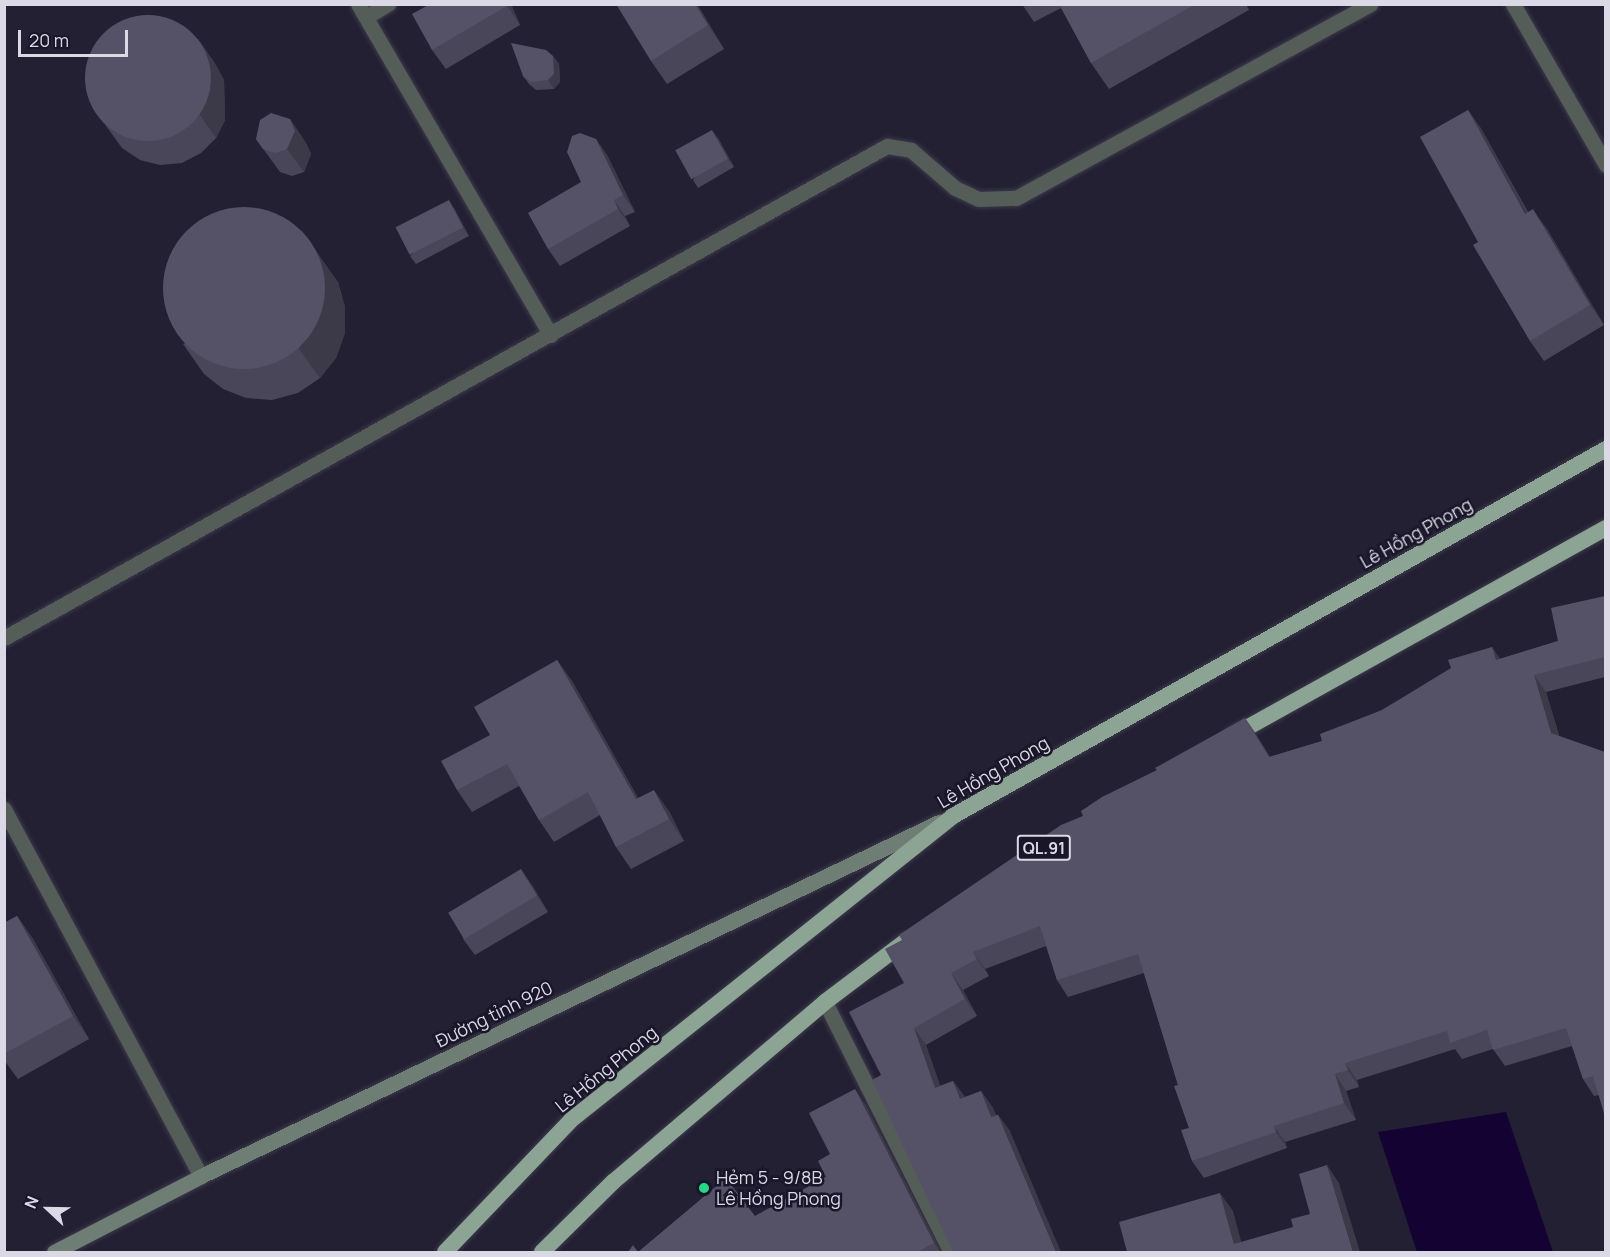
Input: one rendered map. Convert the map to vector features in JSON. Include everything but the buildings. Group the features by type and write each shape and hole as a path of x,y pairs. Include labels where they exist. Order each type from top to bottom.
{"highway":[{"name":"Lê Hồng Phong","path":"445,1252 571,1120 953,816 1605,449"},
{"path":"1212,747 1605,528"},
{"path":"542,1252 613,1182 825,1002 920,932"}],"main road":[{"name":"Đường tỉnh 920","path":"54,1252 201,1176 953,816"}],"street":[{"path":"388,4 362,11 551,335"},
{"path":"4,638 887,146 911,150 955,188 979,199 1016,198 1370,4"},
{"path":"1513,4 1605,165"},
{"path":"4,809 201,1176"},
{"path":"825,1002 951,1252"}],"shaded area":[{"path":"1506,1112 1553,1252 1417,1252 1378,1132"}],"place":[{"name":"Hẻm 5 - 9/8B Lê Hồng Phong","path":"704,1188"}]}
